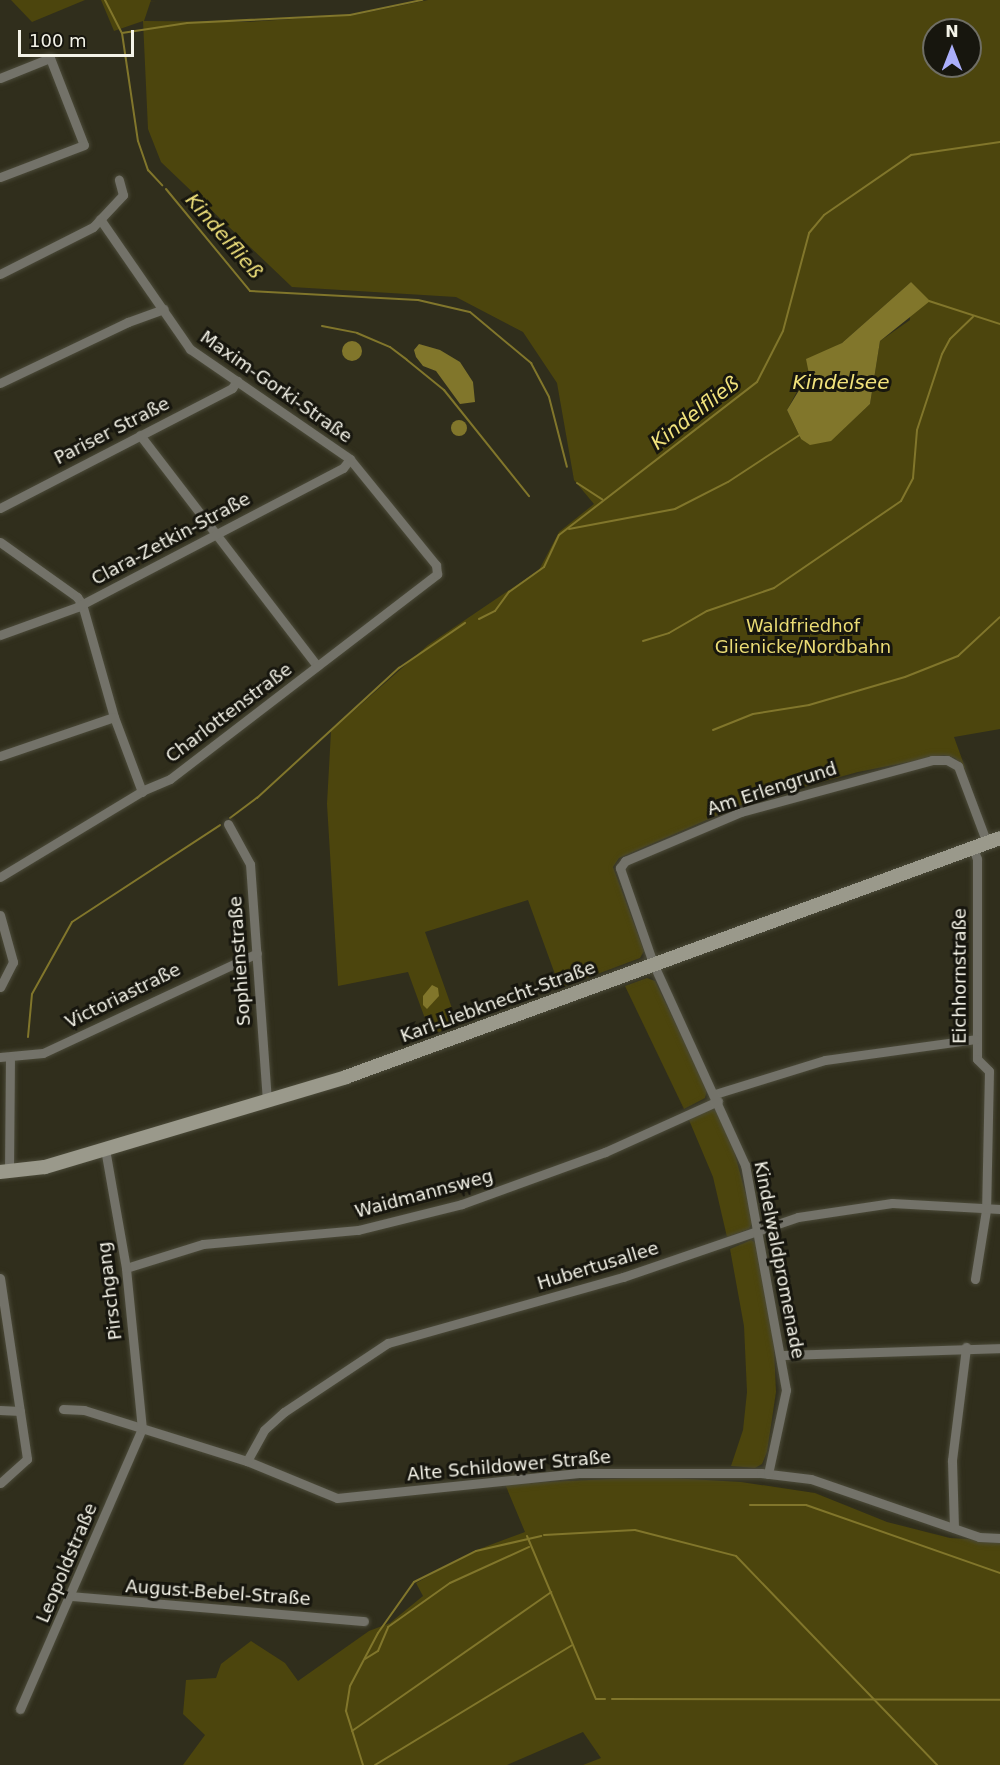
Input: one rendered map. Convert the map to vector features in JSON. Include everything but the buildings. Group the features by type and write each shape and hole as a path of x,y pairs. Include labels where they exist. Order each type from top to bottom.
{"street":[{"path":"0,78 50,58 84,144 0,177"},
{"path":"0,274 76,238 100,219 123,195 119,180"},
{"name":"Maxim-Gorki-Straße","path":"100,219 190,349 350,459 436,565 436,576"},
{"path":"0,383 128,322 164,309"},
{"name":"Pariser Straße","path":"0,508 232,388 237,381"},
{"path":"140,435 317,666"},
{"name":"Clara-Zetkin-Straße","path":"0,635 82,604 343,468 350,459"},
{"path":"0,542 77,597 82,604 114,717 141,792"},
{"name":"Charlottenstraße","path":"0,877 190,765 436,576"},
{"path":"0,756 114,717"},
{"name":"Am Erlengrund","path":"653,963 623,882 622,864 741,812 932,760 947,760 958,766 993,840"},
{"name":"Sophienstraße","path":"228,824 249,864 267,1101"},
{"name":"Karl-Liebknecht-Straße","path":"4,1172 45,1167 346,1077 993,840"},
{"name":"Eichhornstraße","path":"973,848 977,858 977,1059 989,1071 986,1210 975,1279"},
{"path":"0,915 13,962 0,987"},
{"name":"Victoriastraße","path":"5,1057 43,1053 256,953"},
{"name":"Kindelwaldpromenade","path":"653,963 741,1150 760,1232 786,1390 768,1474"},
{"name":"Waidmannsweg","path":"126,1268 202,1244 358,1230 462,1204 605,1152 716,1097 825,1060 976,1039"},
{"path":"4,1172 5,1057"},
{"path":"989,1071 1000,1070"},
{"name":"Pirschgang","path":"105,1149 126,1268 142,1429"},
{"name":"Hubertusallee","path":"247,1461 264,1430 284,1412 388,1343 623,1277 798,1218 853,1207 929,1203 986,1210 1000,1209"},
{"path":"0,1278 27,1460 0,1483"},
{"path":"954,1528 952,1460 966,1347"},
{"path":"781,1355 966,1347 1000,1348"},
{"name":"Alte Schildower Straße","path":"63,1409 84,1410 247,1461 338,1498 579,1473 768,1474 811,1479 979,1537 1000,1538"},
{"path":"0,1410 20,1411"},
{"name":"Leopoldstraße","path":"20,1709 142,1429"},
{"name":"August-Bebel-Straße","path":"71,1596 364,1621"}],"green space":[{"path":"11,0 85,0 32,22"},
{"name":"Waldfriedhof Glienicke/Nordbahn","path":"101,0 151,0 144,21 247,22 355,15 428,0 1000,0 1000,729 954,737 966,770 955,758 944,755 858,772 746,803 619,858 613,867 644,951 640,958 560,988 528,900 425,932 458,1025 431,1035 408,972 338,986 327,804 331,731 428,645 539,570 559,532 594,504 574,480 557,383 523,332 456,297 292,287 161,162 148,129 143,21 114,31","holes":["911,282 910,320 880,341 870,404 838,434 801,439 787,410 815,358 842,343"]},
{"path":"647,978 655,981 707,1089 705,1098 684,1109 625,986"},
{"path":"710,1109 717,1111 733,1147 753,1221 749,1229 727,1237 713,1177 689,1120"},
{"path":"751,1240 758,1244 774,1348 776,1392 767,1452 762,1464 755,1468 731,1466 743,1430 747,1392 744,1326 730,1249"},
{"path":"654,1477 741,1482 815,1493 887,1522 950,1538 1000,1541 1000,1765 583,1765 601,1758 583,1732 507,1765 183,1765 205,1735 183,1714 186,1680 216,1678 221,1664 251,1641 285,1663 298,1681 369,1631 390,1623 423,1596 416,1583 474,1551 525,1532 505,1484"}],"water":[{"name":"Kindelsee","path":"911,282 930,301 880,341 870,404 831,441 810,445 801,439 787,410 809,374 806,359 842,343"},
{"path":"352,341 359,344 362,351 359,358 352,361 345,358 342,351 345,344"},
{"path":"419,344 440,350 460,362 473,382 475,402 460,404 436,371 423,366 414,350"},
{"path":"456,420 462,420 467,428 465,434 456,436 451,431 451,425"},
{"path":"432,985 438,988 439,996 427,1009 423,1005 423,996"}],"waterway":[{"name":"Kindelfließ","path":"105,0 122,33 138,141 148,170 162,185"},
{"path":"122,33 187,23 350,15 422,0"},
{"name":"Kindelfließ","path":"479,619 495,611 509,592 544,567 559,535 757,382 783,331 809,233 824,215 911,155 1000,142"},
{"name":"Kindelfließ","path":"166,189 250,291 418,300 470,312 531,363 549,397 567,467"},
{"path":"929,301 1000,324"},
{"path":"643,641 669,633 707,611 774,588 901,501 913,478 917,430 942,354 950,339 973,317"},
{"name":"Kindelfließ","path":"322,326 357,333 390,347 444,390 529,496"},
{"path":"569,529 675,509 728,482 801,434"},
{"path":"577,483 602,499"},
{"path":"713,730 753,714 809,705 905,677 958,656 1000,617"},
{"path":"230,818 257,798 399,668 465,623"},
{"path":"28,1037 32,994 72,922 220,825"},
{"path":"750,1505 806,1505 1000,1573"},
{"path":"544,1535 635,1530 736,1556 937,1765"},
{"path":"527,1536 596,1699 605,1699"},
{"path":"363,1765 346,1711 350,1686 378,1633 414,1582 476,1551 541,1536"},
{"path":"365,1659 378,1651 388,1627 450,1583 529,1547"},
{"path":"352,1731 551,1592"},
{"path":"375,1765 572,1645"},
{"path":"612,1699 1000,1700"}]}
